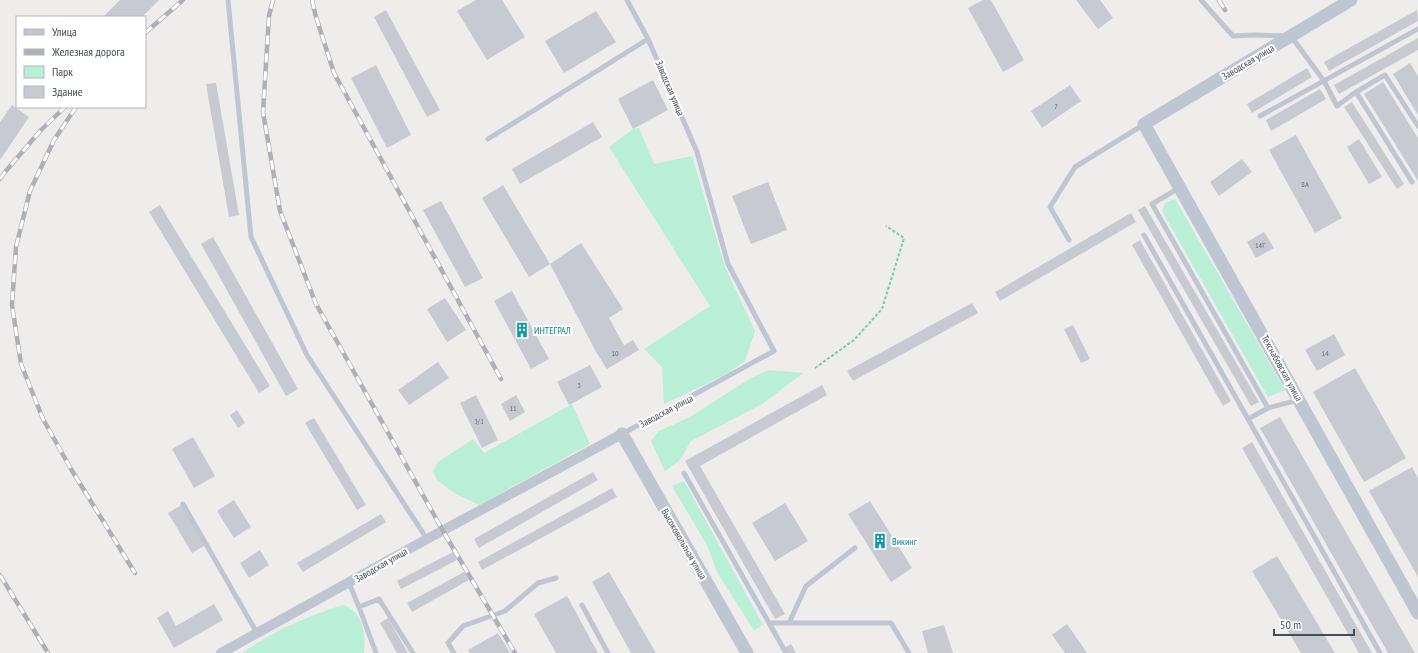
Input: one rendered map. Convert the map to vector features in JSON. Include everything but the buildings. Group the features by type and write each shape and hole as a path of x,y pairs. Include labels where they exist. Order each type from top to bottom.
{"street":[{"name":"Заводская улица","path":"1144,124 1351,0"},
{"name":"Техснабовская улица","path":"1144,124 1418,612"},
{"name":"Заводская улица","path":"221,653 427,539 622,434"},
{"name":"Высоковольтная улица","path":"622,434 747,653"}],"lane":[{"path":"228,0 251,237 307,355 427,539"},
{"name":"Заводская улица","path":"622,434 774,351 728,264 697,152 648,39 627,0"},
{"path":"1200,0 1233,36 1291,36 1324,81 1337,106 1356,92 1385,75 1418,126"},
{"path":"1260,116 1418,29"},
{"path":"488,139 648,39"},
{"path":"1356,92 1412,182"},
{"path":"1069,240 1050,208 1075,167 1144,124"},
{"path":"1180,188 1152,204 1268,408"},
{"path":"1144,235 1380,653"},
{"path":"1248,420 1268,408 1300,400"},
{"path":"684,472 786,653"},
{"path":"183,504 257,634"},
{"path":"789,623 806,586 855,548"},
{"path":"454,653 448,643 463,626 505,611 538,583 556,578"},
{"path":"349,583 376,653"},
{"path":"359,607 379,599 413,653"},
{"path":"582,605 608,653"},
{"path":"769,623 891,623 909,653"}],"path":[{"path":"815,368 854,340 882,309 904,238 886,226"}],"green space":[{"path":"639,128 654,164 692,156 725,267 755,331 745,361 731,371 664,404 662,367 644,349 710,306 609,147 633,129"},
{"path":"1175,199 1285,390 1268,397 1162,211 1165,203"},
{"path":"769,370 803,373 762,404 691,441 680,460 665,471 651,441 659,431 690,417 751,378"},
{"path":"572,404 590,444 479,505 454,493 437,480 433,471 438,462 473,439 484,453"},
{"path":"684,481 763,625 754,630 718,574 707,545 672,486"},
{"path":"343,605 355,612 362,624 364,631 364,653 242,653 265,638 290,625"}],"railway":[{"path":"146,32 183,0"},
{"path":"273,0 269,16 263,112 280,211 316,304 443,531 515,653"},
{"path":"312,0 334,73 501,379"},
{"path":"1219,0 1225,10"},
{"path":"0,179 41,130 64,108"},
{"path":"75,108 54,140 30,191 16,247 12,305 21,364 43,419 71,469 135,573"},
{"path":"0,575 48,653"}],"place":[{"name":"ИНТЕГРАЛ","path":"522,330"},
{"name":"Викинг","path":"880,541"}]}
